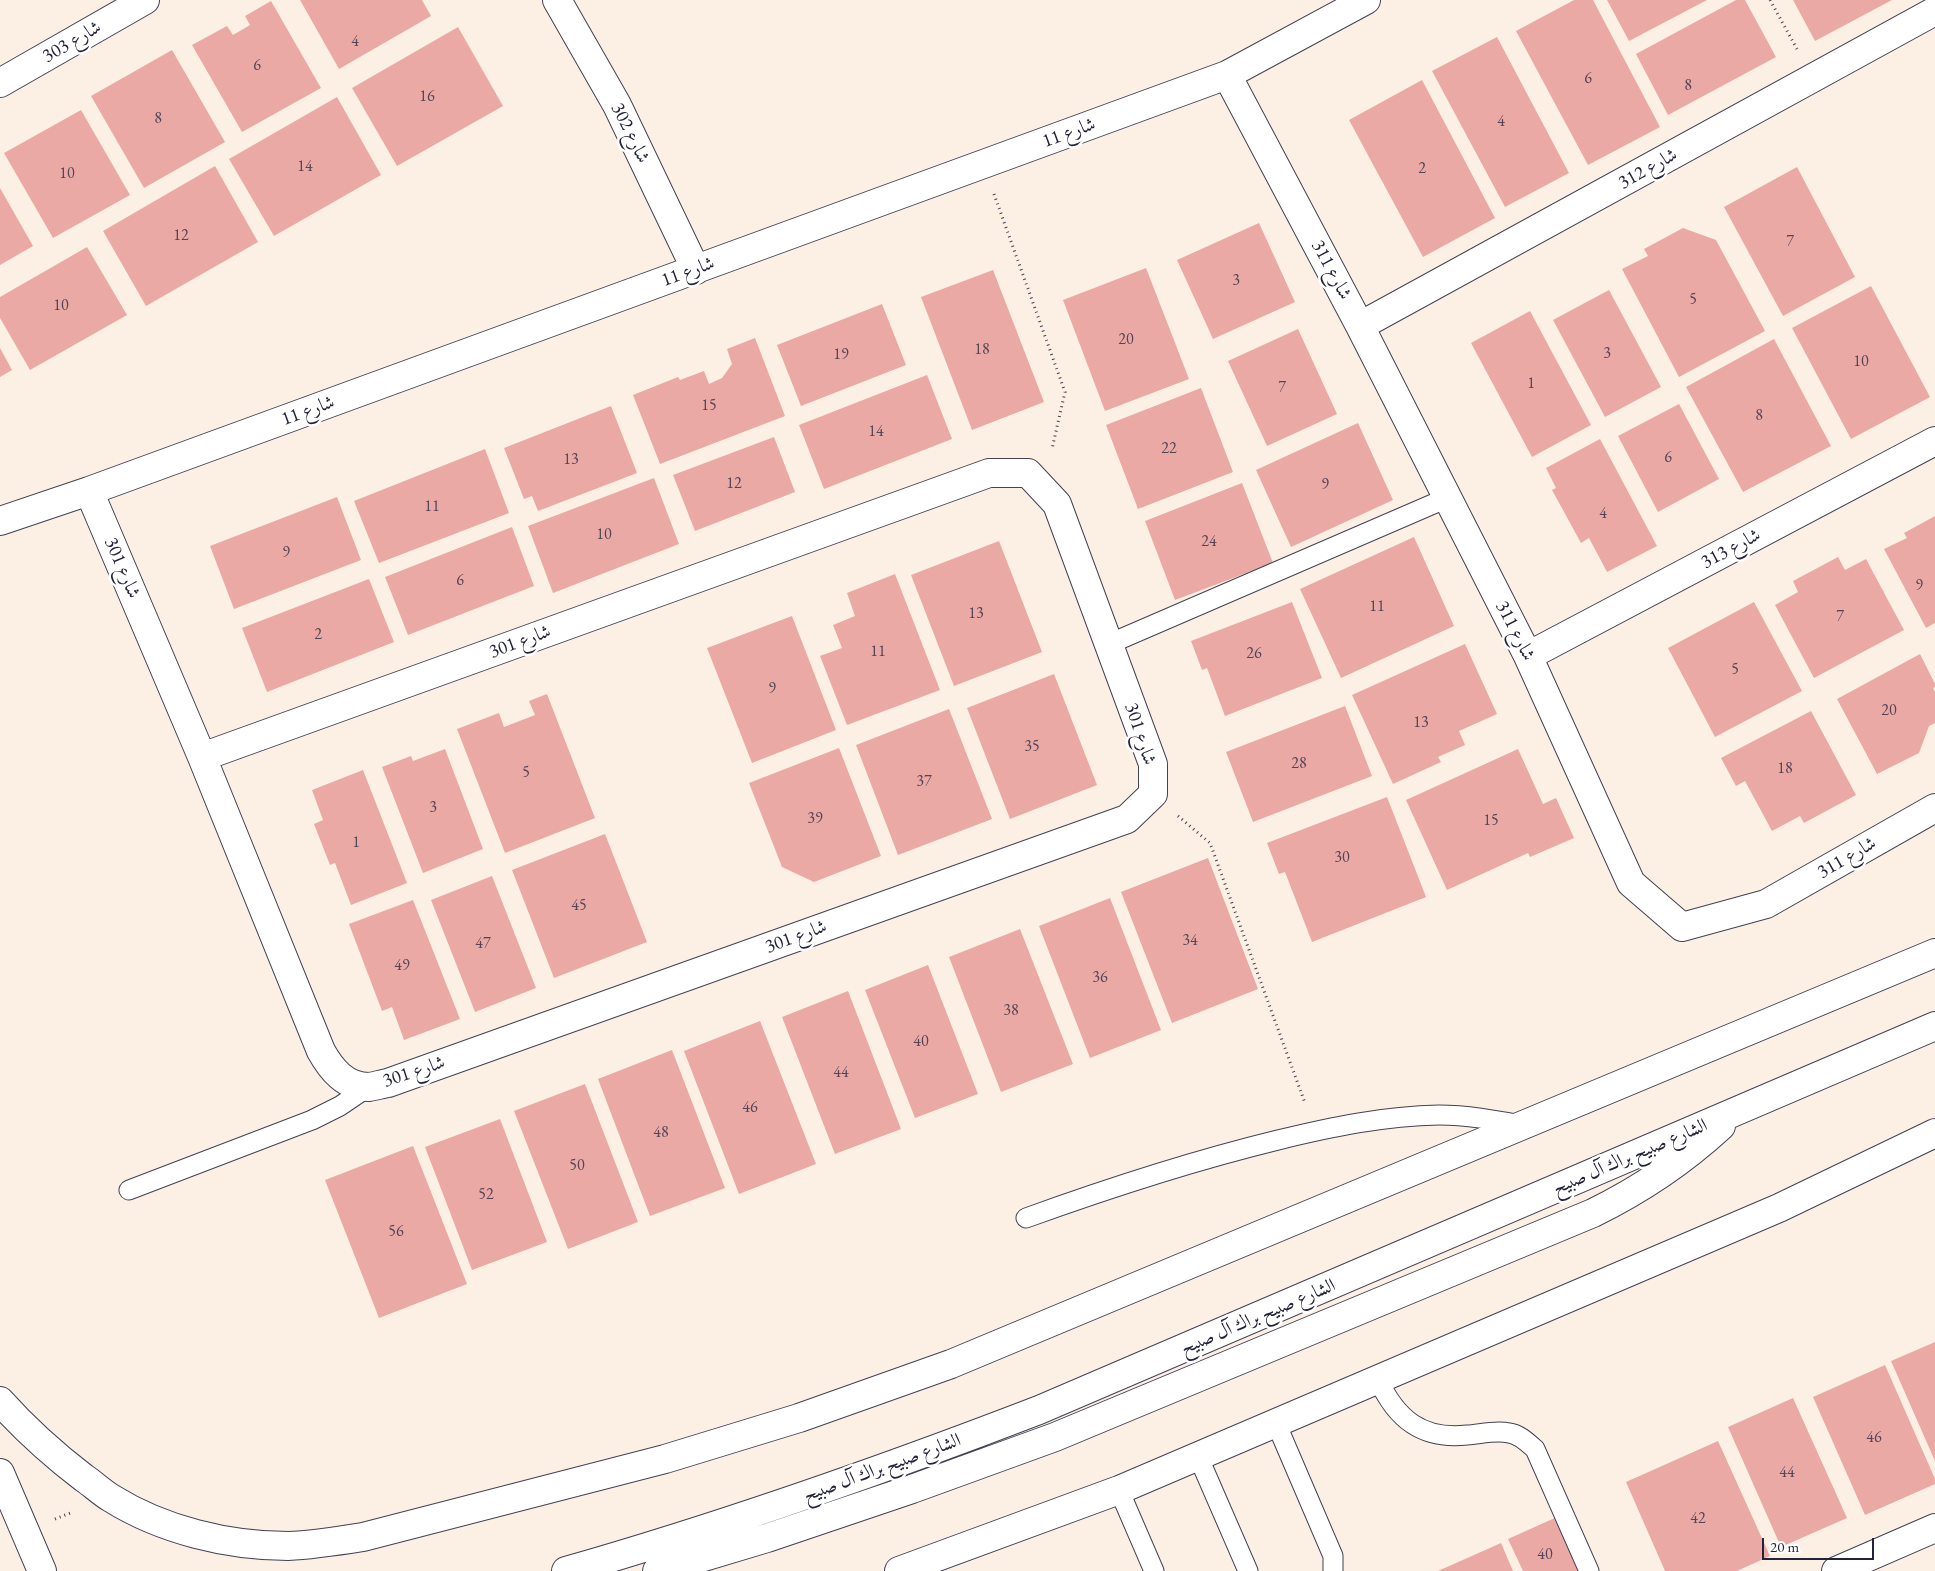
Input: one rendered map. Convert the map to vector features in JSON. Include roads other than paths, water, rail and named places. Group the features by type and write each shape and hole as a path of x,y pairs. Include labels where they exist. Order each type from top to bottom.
{"street":[{"name":"شارع 303","path":"0,84 145,0"},
{"name":"شارع 302","path":"558,0 618,105 696,270"},
{"name":"شارع 11","path":"0,521 89,491 1227,75 1366,0"},
{"name":"شارع 312","path":"1360,326 1935,11"},
{"name":"شارع 311","path":"1227,75 1360,326 1528,656 1631,883 1682,927 1766,904 1935,808"},
{"name":"شارع 313","path":"1528,656 1935,441"},
{"name":"شارع 301","path":"89,491 202,757 321,1051 331,1069 348,1082 368,1087 388,1083 1127,819 1153,794 1153,764 1057,504 1028,473 988,473 202,757"},
{"path":"0,1401 53,1454 111,1498 143,1515 213,1538 259,1544 297,1545 326,1543 363,1537 665,1459 800,1418 951,1364 1935,953"},
{"name":"الشارع صبيح براك آل صبيح","path":"566,1571 768,1509 904,1462 1039,1410 1935,1026"},
{"path":"657,1571 767,1538 912,1489 1055,1436 1593,1213 1627,1196 1659,1176 1712,1134 1736,1111"},
{"path":"899,1571 1119,1490 1779,1208 1935,1133"},
{"path":"0,1473 42,1571"},
{"path":"1836,1571 1935,1528"}],"lane":[{"path":"1109,644 1447,498"},
{"path":"129,1190 312,1120 340,1106 368,1087"},
{"path":"1026,1218 1169,1170 1315,1131 1398,1117 1440,1115 1481,1118 1522,1126"},
{"path":"1378,1380 1393,1408 1405,1420 1419,1428 1434,1434 1451,1436 1510,1433 1524,1439 1535,1449 1589,1571"},
{"path":"1276,1423 1333,1556 1333,1571"},
{"path":"1198,1456 1248,1571"},
{"path":"1119,1490 1154,1571"}]}
